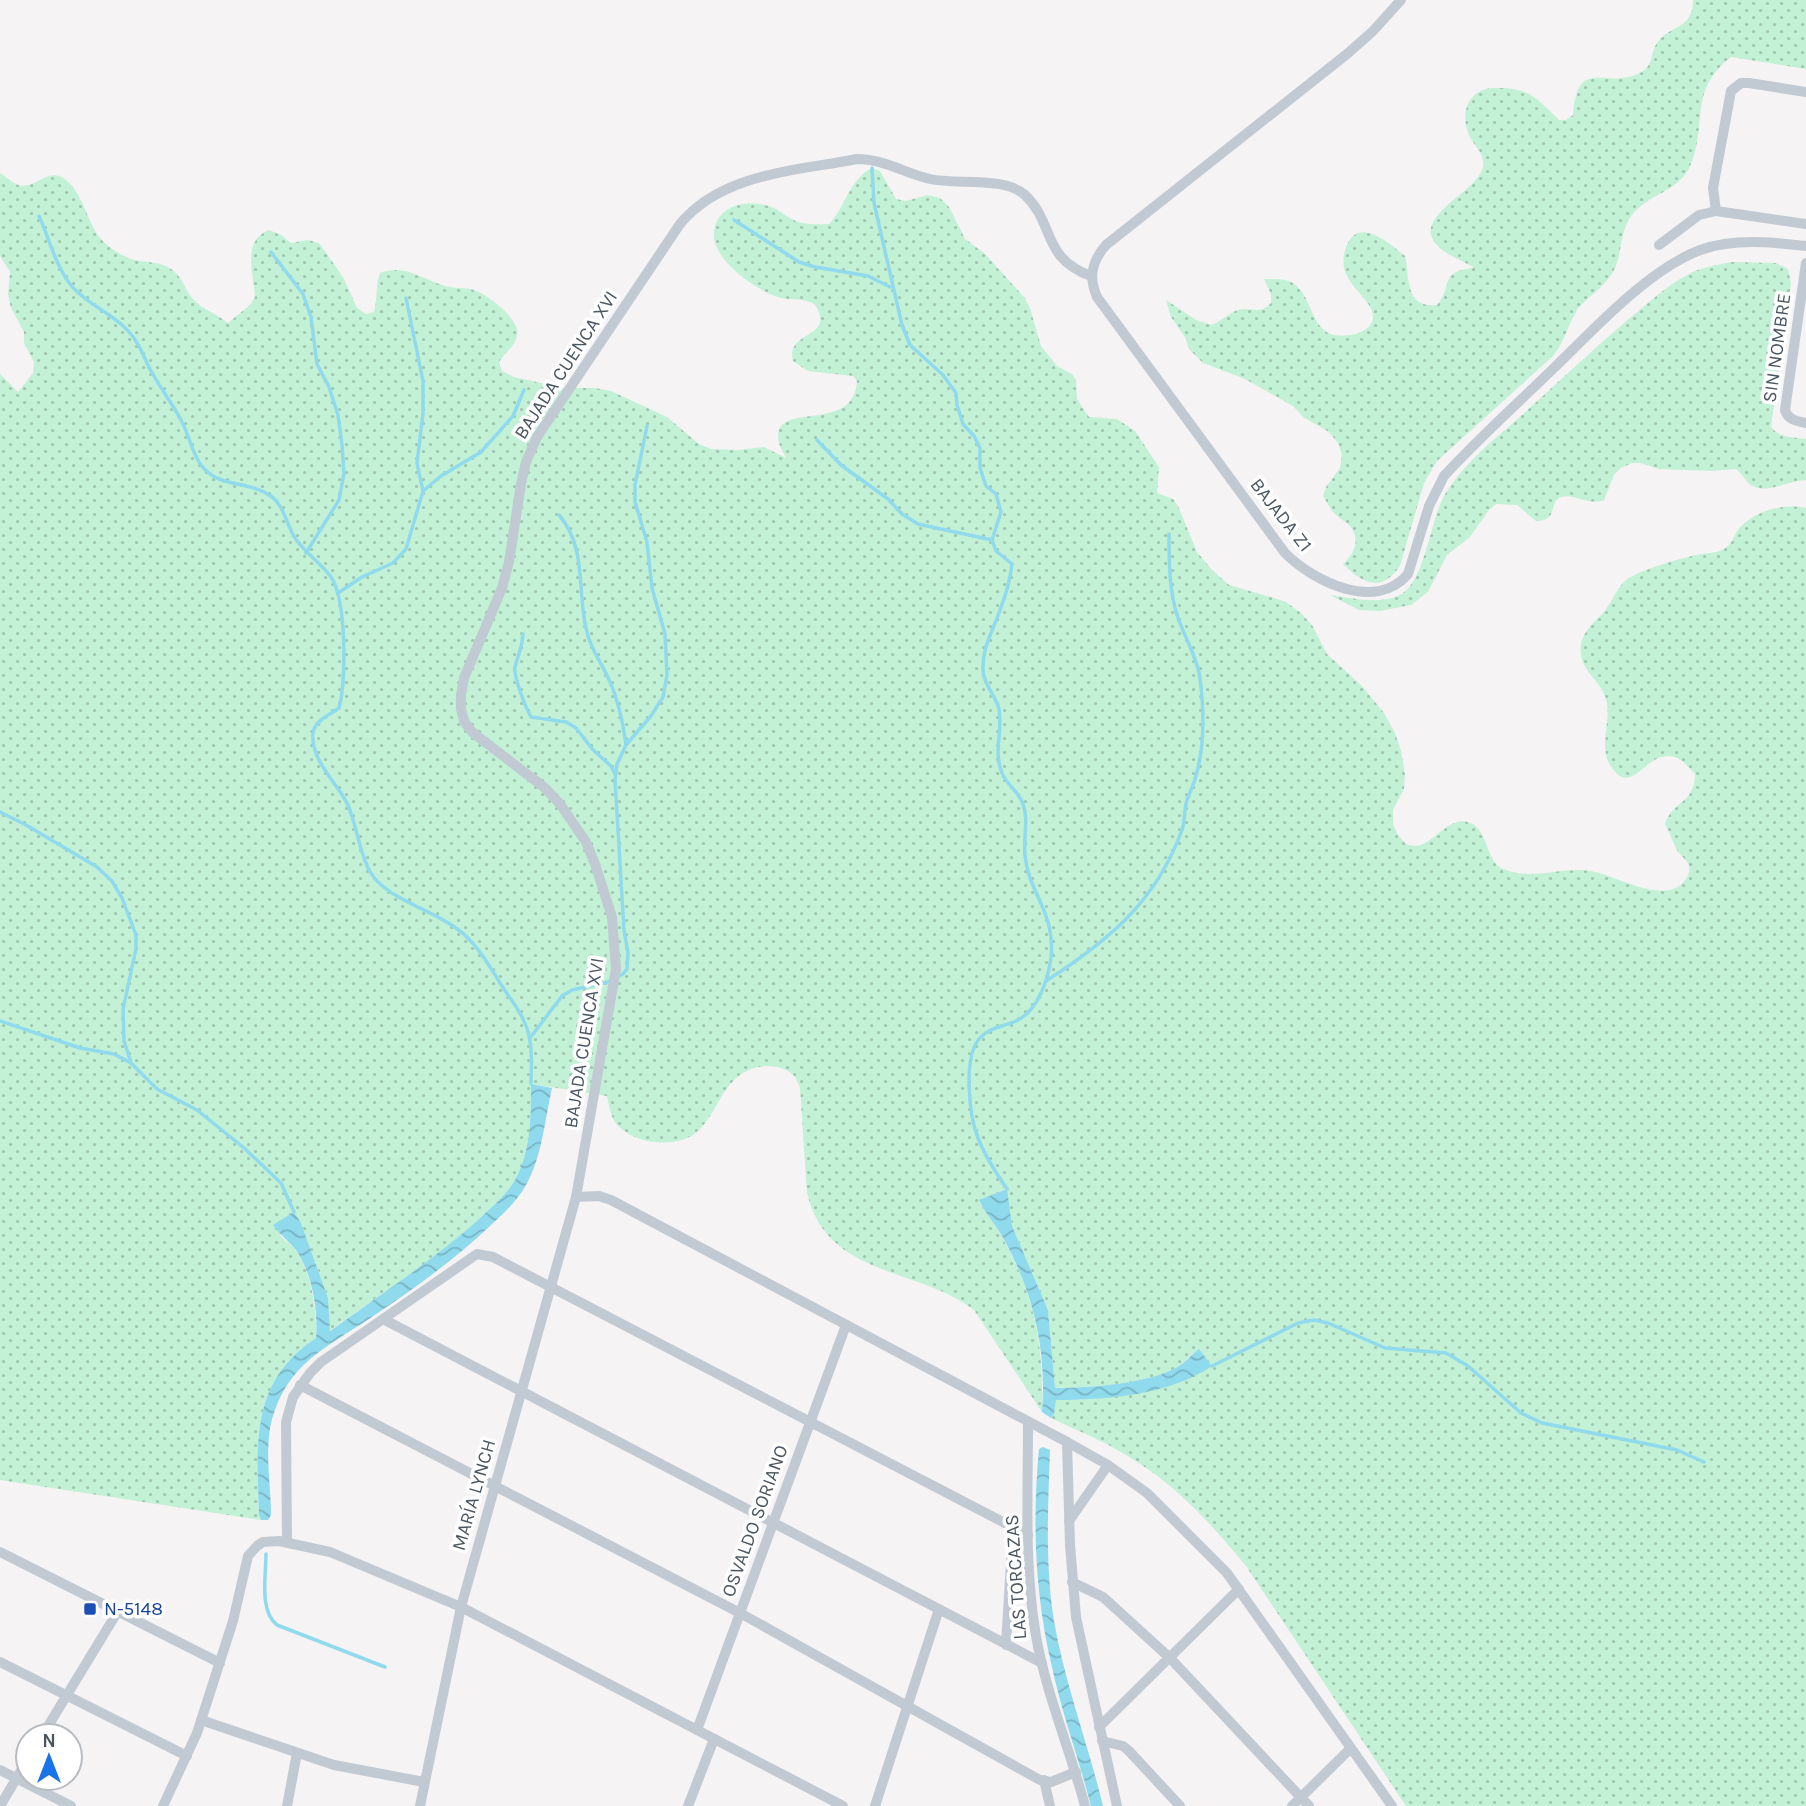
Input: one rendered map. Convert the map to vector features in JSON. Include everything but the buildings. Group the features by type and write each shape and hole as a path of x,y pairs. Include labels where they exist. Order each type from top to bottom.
{"street":[{"path":"1091,276 1098,254 1106,245 1347,54 1373,31 1401,0"},
{"path":"1716,211 1713,188 1731,91 1741,83 1749,83 1806,92"},
{"name":"BAJADA CUENCA XVI","path":"576,1197 616,969 612,917 596,864 586,842 560,804 545,788 472,732 464,721 461,709 464,678 502,588 526,462 537,437 692,209 708,198 745,181 857,159 871,159 929,179 1013,186 1027,196 1060,257 1074,270 1091,276"},
{"path":"1659,245 1699,215 1716,211 1806,224"},
{"name":"BAJADA Z1","path":"1091,276 1097,297 1285,553 1309,573 1326,582 1349,589 1379,592 1392,588 1408,574 1429,506 1444,475 1630,297 1675,263 1717,245 1760,242 1806,246"},
{"name":"SIN NOMBRE","path":"1806,263 1784,410 1791,419 1806,423"},
{"path":"576,1197 598,1196 611,1200 1108,1465 1166,1511 1215,1560 1239,1589 1392,1806"},
{"name":"MARÍA LYNCH","path":"420,1806 461,1607 576,1197"},
{"path":"287,1542 286,1422 288,1409 300,1385 321,1362 477,1254 493,1257 1028,1535"},
{"path":"383,1319 1042,1663"},
{"name":"OSVALDO SORIANO","path":"697,1730 846,1325"},
{"path":"300,1385 740,1613 1044,1780 1051,1782 1076,1772"},
{"name":"LAS TORCAZAS","path":"1028,1422 1028,1535 1032,1613 1042,1663 1085,1806"},
{"path":"1067,1443 1072,1582 1082,1653 1118,1806"},
{"path":"1069,1521 1108,1465"},
{"path":"1006,1645 1013,1528"},
{"path":"163,1806 201,1720 239,1600 248,1556 263,1542 287,1542 330,1552 461,1607 843,1806"},
{"path":"0,1552 220,1663"},
{"path":"1072,1582 1103,1597 1170,1658 1309,1806"},
{"path":"1099,1727 1239,1589"},
{"path":"875,1806 939,1609"},
{"path":"51,1722 118,1611"},
{"path":"0,1662 187,1756"},
{"path":"201,1720 334,1765 425,1783"},
{"path":"688,1806 714,1739"},
{"path":"1102,1741 1123,1746 1180,1806"},
{"path":"1292,1806 1350,1749"},
{"path":"287,1806 297,1753"},
{"path":"1044,1780 1050,1806"},
{"path":"0,1805 14,1782"},
{"path":"42,1792 71,1806"}],"green space":[{"path":"1693,0 1806,0 1806,69 1731,57 1718,70 1704,94 1696,148 1686,173 1680,181 1632,215 1625,228 1614,270 1605,283 1579,308 1553,356 1437,461 1424,483 1400,566 1393,575 1378,583 1358,576 1343,564 1355,546 1353,530 1332,511 1323,496 1326,487 1340,468 1342,455 1338,443 1329,432 1303,417 1293,406 1245,379 1203,363 1189,349 1185,337 1171,317 1166,300 1196,320 1212,325 1238,310 1259,310 1266,307 1271,303 1271,294 1264,279 1285,280 1299,289 1319,325 1326,332 1336,335 1358,333 1368,327 1373,317 1367,302 1348,278 1344,269 1344,258 1350,240 1356,234 1364,232 1383,239 1405,256 1410,290 1414,297 1426,305 1437,305 1448,280 1455,272 1474,268 1441,249 1432,238 1431,227 1437,216 1479,176 1483,166 1482,157 1468,133 1466,124 1466,109 1473,96 1486,89 1495,88 1525,92 1559,120 1566,120 1573,115 1580,86 1587,80 1625,78 1643,71 1662,37 1689,17"},
{"path":"872,168 880,171 896,199 906,201 928,195 940,198 949,207 965,239 984,253 1024,297 1041,346 1057,366 1072,374 1076,380 1077,399 1089,417 1117,419 1135,431 1159,467 1157,493 1173,499 1178,506 1197,552 1212,570 1229,585 1286,602 1301,613 1312,625 1327,654 1362,686 1384,713 1395,733 1405,774 1404,789 1393,810 1393,824 1406,844 1423,844 1454,823 1468,822 1479,830 1496,863 1511,872 1534,874 1568,870 1591,871 1654,890 1677,888 1685,880 1689,865 1677,850 1665,824 1673,810 1688,797 1695,774 1678,758 1665,756 1627,778 1620,776 1612,768 1605,751 1607,705 1602,690 1583,661 1583,637 1626,580 1673,561 1722,550 1730,544 1744,523 1760,513 1778,508 1806,508 1806,1806 1406,1806 1246,1566 1209,1523 1168,1484 1137,1462 1051,1418 1056,1400 1130,1394 1201,1373 1200,1349 1179,1366 1152,1377 1119,1384 1055,1388 1048,1310 1012,1226 1006,1189 979,1201 1013,1259 1030,1301 1039,1343 1042,1412 974,1310 927,1285 876,1267 853,1255 833,1240 817,1220 807,1192 800,1088 792,1074 775,1066 758,1067 741,1074 727,1088 699,1130 691,1136 668,1142 644,1140 622,1130 613,1119 607,1096 531,1084 528,1142 515,1181 496,1203 444,1249 329,1331 328,1298 301,1223 280,1235 296,1251 310,1281 316,1317 316,1338 294,1355 279,1374 268,1395 259,1440 261,1520 0,1480 0,374 18,392 33,373 34,362 24,343 24,332 11,308 8,294 10,272 0,256 0,173 20,186 53,175 63,178 76,191 97,234 106,244 126,257 167,266 178,276 197,303 228,323 250,305 255,297 252,250 260,235 269,230 291,243 308,240 319,243 343,277 357,308 366,314 374,312 380,273 389,271 404,271 446,286 474,290 500,306 515,324 517,335 514,344 499,362 502,371 514,377 563,388 611,391 667,417 699,444 711,449 764,447 786,458 779,443 779,429 798,418 842,408 852,398 857,381 853,376 808,371 793,361 792,352 795,345 817,328 820,322 817,308 807,301 782,298 769,293 738,274 716,246 715,226 724,212 732,207 750,204 769,206 802,223 829,224 853,186"},
{"path":"1732,262 1776,263 1788,269 1791,283 1771,426 1782,435 1806,439 1806,480 1771,488 1757,488 1736,469 1659,469 1632,463 1614,475 1604,500 1592,502 1561,497 1557,499 1551,515 1543,520 1536,521 1517,505 1496,504 1470,537 1447,555 1428,592 1411,605 1380,611 1359,610 1330,595 1377,600 1403,593 1417,575 1444,496 1473,459 1667,288 1698,270"}],"water":[{"path":"531,1084 552,1088 539,1150 522,1191 501,1216 447,1263 323,1349 298,1371 279,1400 272,1419 268,1455 271,1515 268,1520 261,1520 258,1440 268,1395 279,1374 294,1355 316,1338 311,1283 298,1253 273,1225 294,1212 301,1223 328,1298 330,1331 444,1248 496,1203 515,1181 528,1142"},
{"path":"1007,1189 1012,1226 1048,1310 1055,1388 1101,1386 1152,1377 1179,1366 1199,1349 1212,1366 1177,1384 1157,1390 1096,1399 1056,1400 1051,1418 1042,1412 1040,1343 1030,1299 1013,1257 979,1200"},
{"path":"1043,1447 1050,1450 1048,1557 1054,1621 1064,1668 1103,1806 1091,1806 1046,1640 1036,1559 1039,1449"}],"waterway":[{"path":"872,168 874,203 902,325 910,345 943,375 956,393 963,424 980,448 980,468 986,486 996,494 1001,512 992,540 996,551 1012,564 1006,593 986,646 983,670 999,709 999,765 1004,777 1019,796 1026,816 1027,869 1050,928 1051,958 1041,994 1030,1010 1016,1021 983,1035 974,1048 971,1060 969,1087 975,1128 987,1158 1007,1189"},
{"path":"39,216 56,259 70,284 123,326 137,343 176,410 201,465 217,478 263,491 272,497 280,506 295,538 331,577 340,604 344,641 343,680 339,708 314,728 313,743 316,752 347,803 363,856 372,875 396,896 463,934 482,954 527,1029 531,1054 531,1084"},
{"path":"734,220 799,262 868,276 890,287"},
{"path":"271,252 303,294 311,317 317,364 329,387 338,415 342,445 344,473 339,500 306,553"},
{"path":"406,298 423,381 423,413 417,463 423,491"},
{"path":"338,593 362,577 393,563 406,549 423,491 441,476 481,452 513,416 524,390"},
{"path":"530,1038 562,996 572,990 608,982 627,969 615,780 617,764 626,745 663,697 667,675 665,634 652,588 647,542 635,502 635,485 647,426"},
{"path":"817,440 841,465 918,524 992,540"},
{"path":"559,515 574,541 588,636 616,697 626,745"},
{"path":"1046,981 1090,951 1128,917 1158,878 1183,827 1186,804 1201,755 1202,703 1200,678 1194,655 1178,618 1173,598 1169,534"},
{"path":"523,634 515,671 520,692 531,717 566,722 576,728 593,750 611,766 615,774"},
{"path":"0,812 97,867 112,881 122,898 136,935 136,949 123,1009 124,1041 131,1063"},
{"path":"0,1021 80,1048 114,1054 131,1063 157,1089 197,1110 244,1148 281,1183 294,1212"},
{"path":"1212,1366 1298,1323 1314,1320 1328,1323 1385,1348 1446,1353 1468,1366 1521,1413 1542,1423 1677,1450 1704,1462"},
{"path":"266,1554 266,1602 271,1619 277,1625 385,1667"}],"place":[{"name":"N-5148","path":"90,1609"}]}
